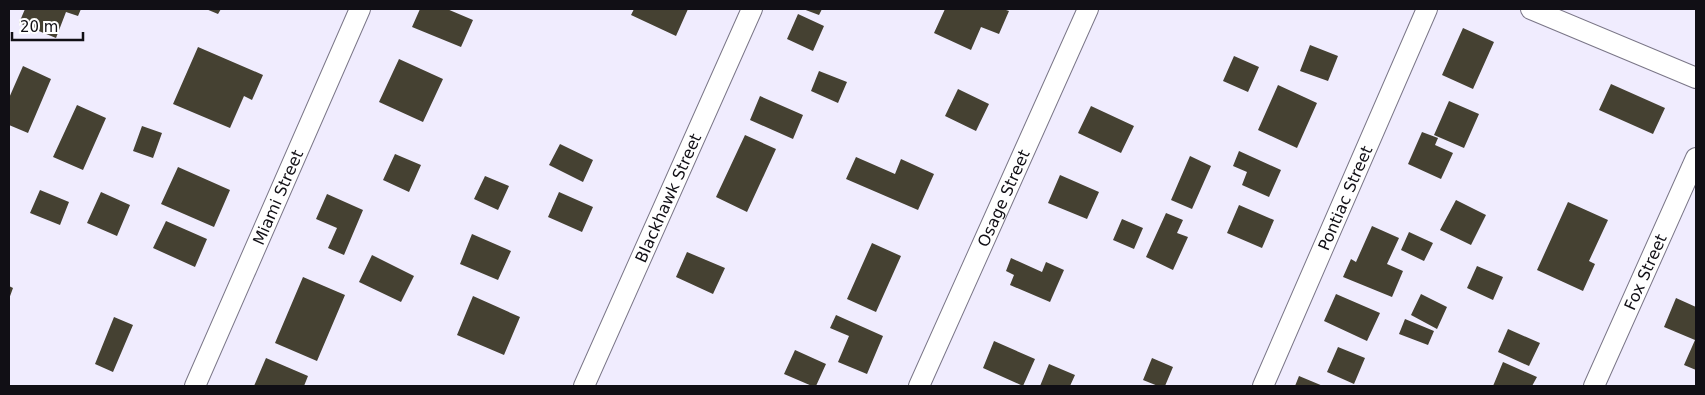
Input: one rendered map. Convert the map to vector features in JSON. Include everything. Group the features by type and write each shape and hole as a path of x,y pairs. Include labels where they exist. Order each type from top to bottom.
{"street":[{"name":"Miami Street","path":"195,386 360,9"},
{"name":"Blackhawk Street","path":"584,386 752,9"},
{"name":"Osage Street","path":"919,386 1088,9"},
{"name":"Pontiac Street","path":"1262,386 1427,9"},
{"path":"1531,9 1696,78"},
{"name":"Fox Street","path":"1594,386 1696,158"}],"building":[{"path":"25,9 81,9 78,16 66,12 56,38 19,23"},
{"path":"206,9 221,9 218,14"},
{"path":"420,9 447,9 473,20 461,47 412,27"},
{"path":"634,9 688,9 676,36 631,15"},
{"path":"803,9 822,9 819,15"},
{"path":"945,9 1003,9 1009,11 999,34 981,27 971,50 934,33"},
{"path":"798,14 824,26 813,51 787,39"},
{"path":"1463,28 1494,42 1473,89 1442,75"},
{"path":"1310,45 1338,56 1328,81 1300,71"},
{"path":"198,47 263,75 252,100 244,96 230,128 173,104"},
{"path":"1234,56 1259,67 1248,92 1223,81"},
{"path":"399,59 443,79 423,122 379,102"},
{"path":"23,66 51,79 28,133 9,125 9,98"},
{"path":"819,71 847,82 838,103 811,91"},
{"path":"1611,84 1665,108 1653,134 1599,110"},
{"path":"1278,85 1317,103 1297,148 1258,130"},
{"path":"958,89 989,104 976,131 945,116"},
{"path":"760,96 803,115 793,139 750,120"},
{"path":"1449,101 1479,114 1464,148 1434,135"},
{"path":"77,105 106,118 83,170 53,157"},
{"path":"1091,106 1134,126 1121,153 1078,133"},
{"path":"142,126 162,133 153,158 133,151"},
{"path":"1422,132 1438,138 1435,145 1453,153 1441,179 1408,164"},
{"path":"745,135 776,149 747,212 716,197"},
{"path":"560,144 593,160 583,182 549,165"},
{"path":"1239,151 1281,170 1269,197 1242,185 1247,172 1233,166"},
{"path":"395,154 421,165 409,192 383,180"},
{"path":"1190,156 1211,166 1192,209 1171,200"},
{"path":"856,157 895,174 901,159 934,174 918,210 846,179"},
{"path":"178,167 230,190 214,227 161,204"},
{"path":"1060,175 1099,192 1087,219 1048,203"},
{"path":"485,176 509,186 498,210 474,199"},
{"path":"40,190 69,202 60,225 30,213"},
{"path":"101,192 130,205 117,236 87,223"},
{"path":"559,192 593,207 582,232 548,217"},
{"path":"327,194 363,210 344,255 328,248 337,228 316,219"},
{"path":"1456,200 1486,215 1471,245 1440,230"},
{"path":"1568,202 1608,220 1589,261 1595,264 1583,291 1537,270"},
{"path":"1239,205 1274,220 1262,248 1227,233"},
{"path":"1166,213 1183,220 1177,233 1188,237 1173,270 1146,257"},
{"path":"1122,219 1143,228 1134,249 1113,240"},
{"path":"166,221 207,239 195,267 153,248"},
{"path":"1372,226 1399,238 1387,264 1403,271 1392,297 1343,277 1351,259 1356,262"},
{"path":"1409,232 1433,243 1424,261 1401,250"},
{"path":"472,234 511,251 498,280 460,264"},
{"path":"872,243 901,256 876,312 847,299"},
{"path":"687,252 725,268 713,294 676,277"},
{"path":"372,255 414,276 401,302 359,282"},
{"path":"1011,258 1042,272 1046,262 1064,270 1050,302 1010,285 1014,275 1006,271"},
{"path":"1477,266 1503,277 1493,300 1467,288"},
{"path":"303,277 345,295 317,361 275,343"},
{"path":"9,286 13,288 9,299"},
{"path":"1336,294 1380,313 1367,341 1324,321"},
{"path":"1421,294 1447,307 1437,329 1411,315"},
{"path":"473,296 520,317 504,355 457,335"},
{"path":"1676,298 1696,307 1696,370 1684,365 1695,340 1664,327"},
{"path":"836,315 883,336 867,374 838,362 849,336 830,328"},
{"path":"114,317 133,325 113,372 95,364"},
{"path":"1405,319 1434,331 1428,345 1399,334"},
{"path":"1508,329 1540,343 1529,366 1498,352"},
{"path":"994,341 1035,359 1023,386 983,368"},
{"path":"1338,347 1365,358 1354,384 1327,372"},
{"path":"795,350 826,364 816,386 784,374"},
{"path":"266,358 308,376 304,386 254,386"},
{"path":"1152,358 1173,367 1165,386 1158,386 1143,380"},
{"path":"1503,362 1537,377 1532,386 1493,386"},
{"path":"1049,364 1075,375 1070,386 1040,386"},
{"path":"1299,376 1323,386 1295,386"}]}
